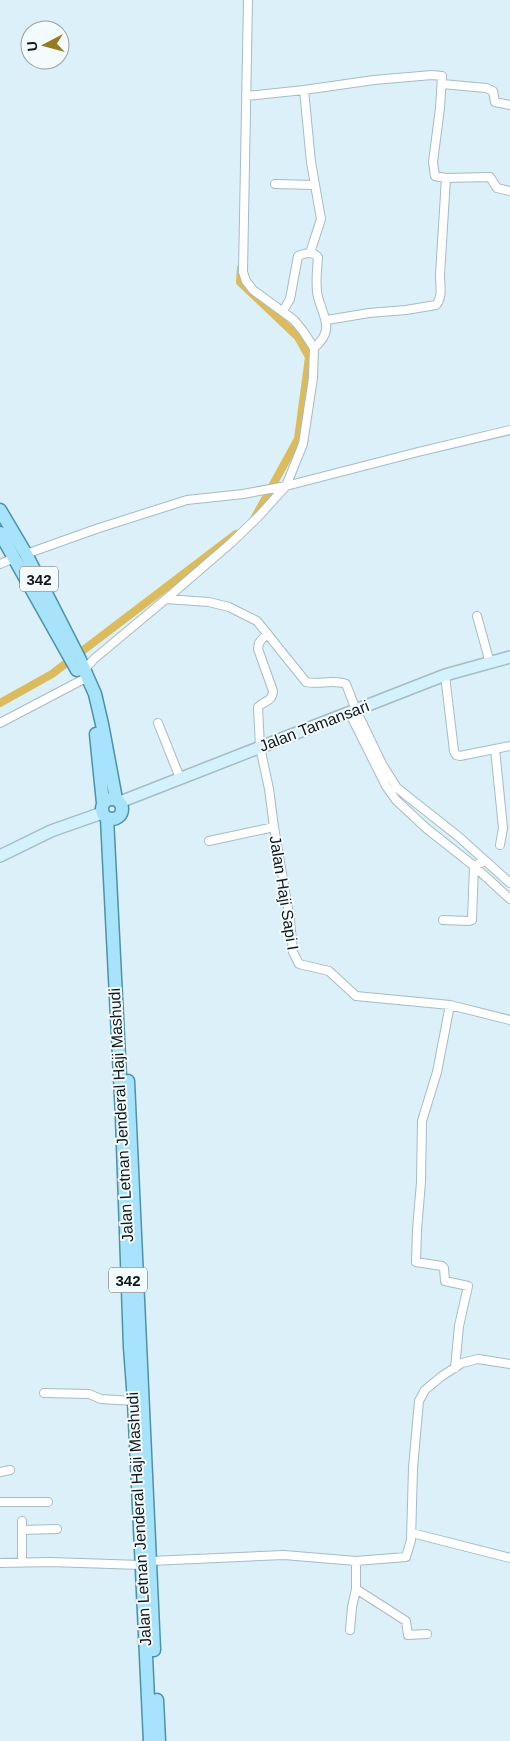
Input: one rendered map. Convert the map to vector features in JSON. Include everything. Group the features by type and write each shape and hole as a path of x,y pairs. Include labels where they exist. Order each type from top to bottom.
{"main road":[{"name":"Jalan Letnan Jenderal Haji Mashudi","path":"0,510 20,556 59,631 95,694 118,801"},
{"name":"Jalan Letnan Jenderal Haji Mashudi","path":"0,533 20,556"},
{"name":"Jalan Tamansari","path":"118,801 445,675 510,657"},
{"name":"Jalan Letnan Jenderal Haji Mashudi","path":"82,672 93,710 106,813 126,1118 150,1645 159,1741"},
{"path":"0,856 51,830 106,813 120,814 122,806 118,801 108,799 106,813"},
{"name":"Jalan Letnan Jenderal Haji Mashudi","path":"131,1222 130,1346 142,1484"},
{"name":"Jalan Letnan Jenderal Haji Mashudi","path":"150,1645 150,1741"}],"street":[{"path":"0,724 82,672 94,659 231,543 258,517 283,487 302,444 314,378 314,348 303,330 283,311 253,290 246,281 243,272 248,0"},
{"path":"246,96 374,80 432,75 442,76 433,173 435,176 446,178 490,177 497,188 510,191"},
{"path":"442,84 486,88 493,91 495,102 510,105"},
{"path":"304,90 314,185 321,219 310,253"},
{"path":"327,320 369,312 406,310 436,305 439,302 446,178"},
{"path":"275,184 314,185"},
{"path":"283,311 292,294 298,256 310,253 315,254 318,257 318,296 327,320 323,338 314,348"},
{"path":"0,564 96,529 187,500 243,494 283,487 510,430"},
{"path":"166,599 209,602 229,607 256,620 306,682 339,682 346,684 352,711 386,786 396,800 510,899"},
{"path":"476,616 490,663"},
{"name":"Jalan Haji Sapi I","path":"267,633 259,643 258,649 273,691 270,700 258,707 260,747 269,789 290,920 292,952 299,964 329,971 356,996 450,1005 510,1020"},
{"path":"445,675 456,755 460,756 510,746"},
{"path":"352,711 397,788 459,837 510,883"},
{"path":"158,723 180,778"},
{"path":"495,748 503,828 500,845"},
{"path":"209,841 274,827"},
{"path":"474,866 486,861"},
{"path":"443,920 472,920 474,866"},
{"path":"450,1005 437,1072 422,1121 422,1182 416,1262 442,1266 444,1268 445,1281 468,1286 459,1326 455,1368"},
{"path":"0,1563 146,1563 284,1555 356,1561 406,1557 410,1548 412,1532 419,1401 425,1390 442,1376 462,1364 478,1359 510,1364"},
{"path":"44,1393 82,1394 92,1395 101,1399 134,1400"},
{"path":"0,1472 10,1470"},
{"path":"0,1502 48,1502"},
{"path":"22,1521 22,1562"},
{"path":"22,1530 57,1529"},
{"path":"412,1532 510,1558"},
{"path":"350,1630 356,1589 356,1561"},
{"path":"356,1589 406,1621 408,1636 428,1634"}],"waterway":[{"path":"241,268 240,282 298,337 309,357 298,439 254,519"},
{"path":"0,703 52,674 236,534"}]}
